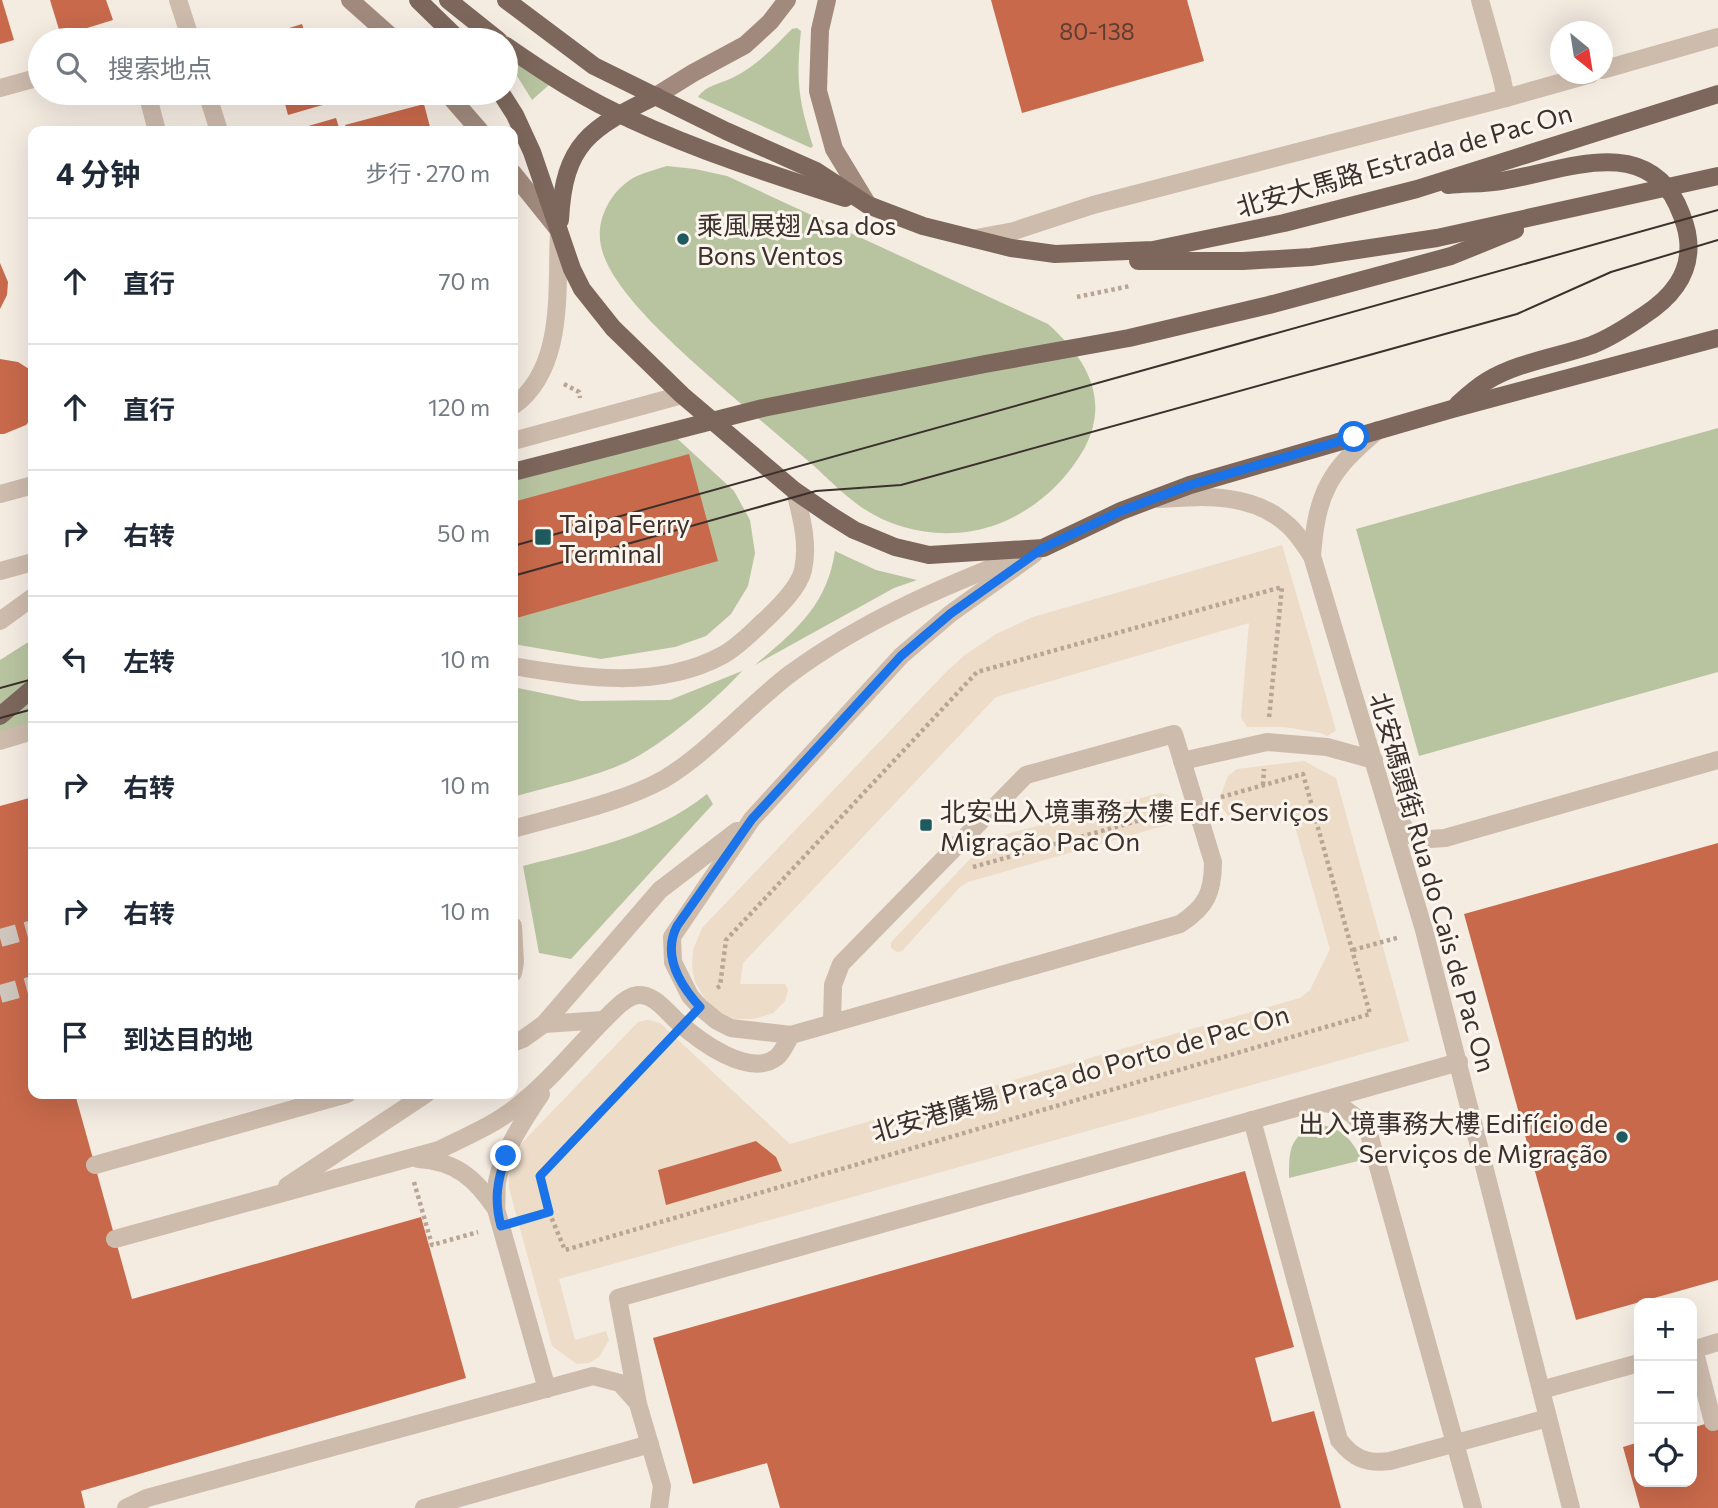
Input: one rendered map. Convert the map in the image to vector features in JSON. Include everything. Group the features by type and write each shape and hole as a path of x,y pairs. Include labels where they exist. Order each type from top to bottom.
{"main road":[{"path":"418,0 447,28"},
{"path":"448,0 483,28"},
{"name":"北安大馬路 Estrada de Pac On","path":"506,0 594,66 816,172 868,205 923,226 1011,248 1055,254 1153,250 1284,223 1417,189 1718,94"},
{"path":"518,54 579,92 629,119 770,173 880,209 959,227 1031,248 1099,260 1243,261 1311,257 1437,238 1717,176"},
{"path":"559,231 561,194 566,171 577,150 595,131 622,113 656,96"},
{"path":"509,105 532,152 572,269 582,289 613,328 682,395 795,491 853,530 895,547 929,555 1043,548 1152,499 1240,470 1452,409 1718,338"},
{"path":"1417,189 1502,181 1584,164 1614,162 1639,166 1658,176 1671,191 1682,215 1688,238 1688,267 1670,295 1646,314 1594,344 1510,370 1487,381 1452,409"},
{"path":"518,471 763,408 1129,338 1269,305 1451,256 1557,213"},
{"path":"0,716 28,692"}],"street":[{"path":"178,0 187,28"},
{"path":"350,0 382,28"},
{"path":"656,96 693,72 745,45 770,22 787,0"},
{"path":"827,0 820,30 818,91 834,149 868,205"},
{"path":"1480,0 1506,98"},
{"path":"1613,67 1718,37"},
{"path":"0,88 28,80"},
{"name":"北安大馬路 Estrada de Pac On","path":"976,238 1556,84"},
{"path":"150,105 156,126"},
{"path":"211,105 217,126"},
{"path":"457,105 476,126"},
{"path":"518,179 559,231 558,299 552,346 531,389 518,401"},
{"path":"518,441 682,395"},
{"name":"北安碼頭街 Rua do Cais de Pac On","path":"1312,556 1317,512 1332,477 1351,453 1378,430"},
{"path":"0,494 28,486"},
{"path":"518,667 595,679 638,678 682,670 724,655 782,604 803,572 805,534 795,491"},
{"name":"北安碼頭街 Rua do Cais de Pac On","path":"1152,499 1196,497 1244,501 1278,516 1291,528 1312,556 1424,930 1571,1508"},
{"path":"518,828 628,795 664,779 790,675 860,628 941,587 1043,548"},
{"path":"832,1022 833,985 841,964 1026,775 1174,734 1213,862 1213,881 1207,899 1196,914 1180,924 791,1035 731,1028 717,1020 690,996 673,962 672,937 752,819 901,656 950,614 1043,548"},
{"path":"0,571 28,563"},
{"path":"0,621 28,601"},
{"path":"0,741 28,733"},
{"path":"1182,761 1267,742 1326,747 1374,760"},
{"path":"1388,804 1410,835 1430,839 1445,838 1718,760"},
{"path":"518,1041 544,1024 660,890 752,819"},
{"path":"115,1240 439,1150 488,1126 514,1109 551,1077 603,1020 626,999 637,995 652,998 682,1025 717,1050 752,1065 766,1063 778,1057 791,1035"},
{"path":"544,1024 603,1020"},
{"path":"659,1508 662,1486 638,1404 618,1298 1459,1062"},
{"path":"547,1388 499,1217 497,1182 523,1122 551,1077"},
{"path":"95,1165 329,1099"},
{"path":"272,1195 418,1099"},
{"path":"1311,1103 1338,1106 1351,1112 1368,1134 1473,1508"},
{"path":"1252,1119 1339,1440 1349,1452 1361,1460 1375,1463 1390,1461 1548,1418"},
{"path":"408,1158 435,1160 460,1170 481,1186 499,1217"},
{"path":"1697,1348 1718,1342"},
{"path":"1696,1361 1713,1422"},
{"path":"1541,1390 1634,1364"},
{"path":"126,1508 147,1498 593,1376 620,1383 638,1404"},
{"path":"424,1508 650,1444"}],"path":[{"path":"539,372 579,392 585,423"},
{"path":"700,1007 720,986 726,940 977,672 1282,587 1263,785"},
{"name":"北安港廣場 Praça do Porto de Pac On","path":"682,1025 540,1176 549,1212 565,1250 1370,1014 1303,774 971,868"},
{"path":"1353,950 1424,930"},
{"path":"408,1158 432,1245 499,1217 549,1212"}],"green space":[{"path":"461,0 497,28 470,28 447,6"},
{"path":"792,29 801,31 800,89 813,146 811,148 698,97 709,87 749,68"},
{"path":"518,44 559,76 532,100 518,77"},
{"path":"667,166 727,176 1048,324 1062,337 1083,365 1094,396 1092,431 1076,462 1036,503 1011,518 981,529 945,533 910,529 861,507 656,327 620,285 608,265 600,236 607,205 628,181"},
{"path":"1718,428 1718,672 1419,756 1356,529"},
{"path":"669,431 734,491 750,520 755,553 748,586 731,614 706,636 675,647 601,659 518,645 518,464"},
{"path":"835,551 876,570 917,580 894,588 755,665 796,628 817,602 831,570"},
{"path":"28,642 28,726 0,734 0,660"},
{"path":"742,671 688,721 627,762 600,773 518,796 518,688 581,701 670,700"},
{"path":"707,794 713,804 571,959 539,953 523,866 620,840 665,821"},
{"path":"1319,1125 1334,1128 1345,1136 1362,1160 1289,1178 1289,1159 1296,1139"}],"shaded area":[{"path":"1282,545 1336,730 1327,736 1285,727 1247,727 1241,717 1249,623 996,697 743,963 740,984 785,984 788,990 785,1001 773,1013 754,1019 734,1019 712,1010 695,982 692,967 693,950 702,928 965,655 996,634 1033,617"},
{"path":"1304,761 1336,778 1409,1041 559,1279 575,1340 606,1331 609,1340 599,1357 589,1363 577,1364 552,1346 509,1188 509,1167 519,1146 638,1022 647,1020 660,1023 790,1144 1300,998 1310,990 1330,949 1290,809 1234,823 1222,808 1220,797 1228,776 1237,769"},
{"path":"1160,793 1168,795 1176,805 1175,817 1170,824 968,882 960,887 902,951 897,952 891,948 894,939 974,855 1003,835"}],"building":[{"path":"0,0 14,40 0,44"},
{"path":"50,0 106,0 113,20 87,28 59,28"},
{"path":"991,0 1187,0 1204,61 1022,113"},
{"path":"285,105 323,105 288,115"},
{"path":"424,105 430,126 345,126"},
{"path":"336,118 338,126 308,126"},
{"path":"0,263 8,282 7,295 0,309"},
{"path":"0,359 18,362 28,368 28,423 0,434"},
{"path":"689,454 718,561 518,618 518,501"},
{"path":"28,798 28,1099 76,1099 132,1299 421,1217 466,1378 81,1491 85,1508 0,1508 0,806"},
{"name":"出入境事務大樓 Edifício de Serviços de Migração","path":"1718,843 1718,1280 1654,1298 1634,1298 1634,1304 1576,1320 1464,914"},
{"path":"756,1141 776,1157 782,1171 666,1205 658,1170"},
{"path":"1245,1171 1294,1347 1255,1358 1272,1422 1314,1411 1341,1508 780,1508 767,1463 693,1484 653,1338"},
{"path":"1718,1420 1718,1508 1640,1508 1634,1487 1697,1487 1697,1426"},
{"path":"1634,1444 1634,1486 1623,1447"}],"tunnel":[{"path":"0,938 28,930"},
{"path":"0,994 28,986"}],"tram line":[{"path":"518,545 1718,210"},
{"path":"518,575 816,491 901,485 1517,314 1611,272 1718,240"},
{"path":"0,688 28,680"},
{"path":"0,718 28,710"}],"place":[{"name":"乘風展翅 Asa dos Bons Ventos","path":"683,239"},
{"name":"Taipa Ferry Terminal","path":"543,537"},
{"name":"北安出入境事務大樓 Edf. Serviços Migração Pac On","path":"926,825"},
{"name":"出入境事務大樓 Edifício de Serviços de Migração","path":"1622,1137"}],"route":[{"path":"506,1156 497,1182 496,1209 501,1226 549,1212 540,1176 700,1007 690,996 673,962 670,946 677,926 752,819 901,656 950,614 1043,548 1121,511 1190,485 1354,437"}]}
